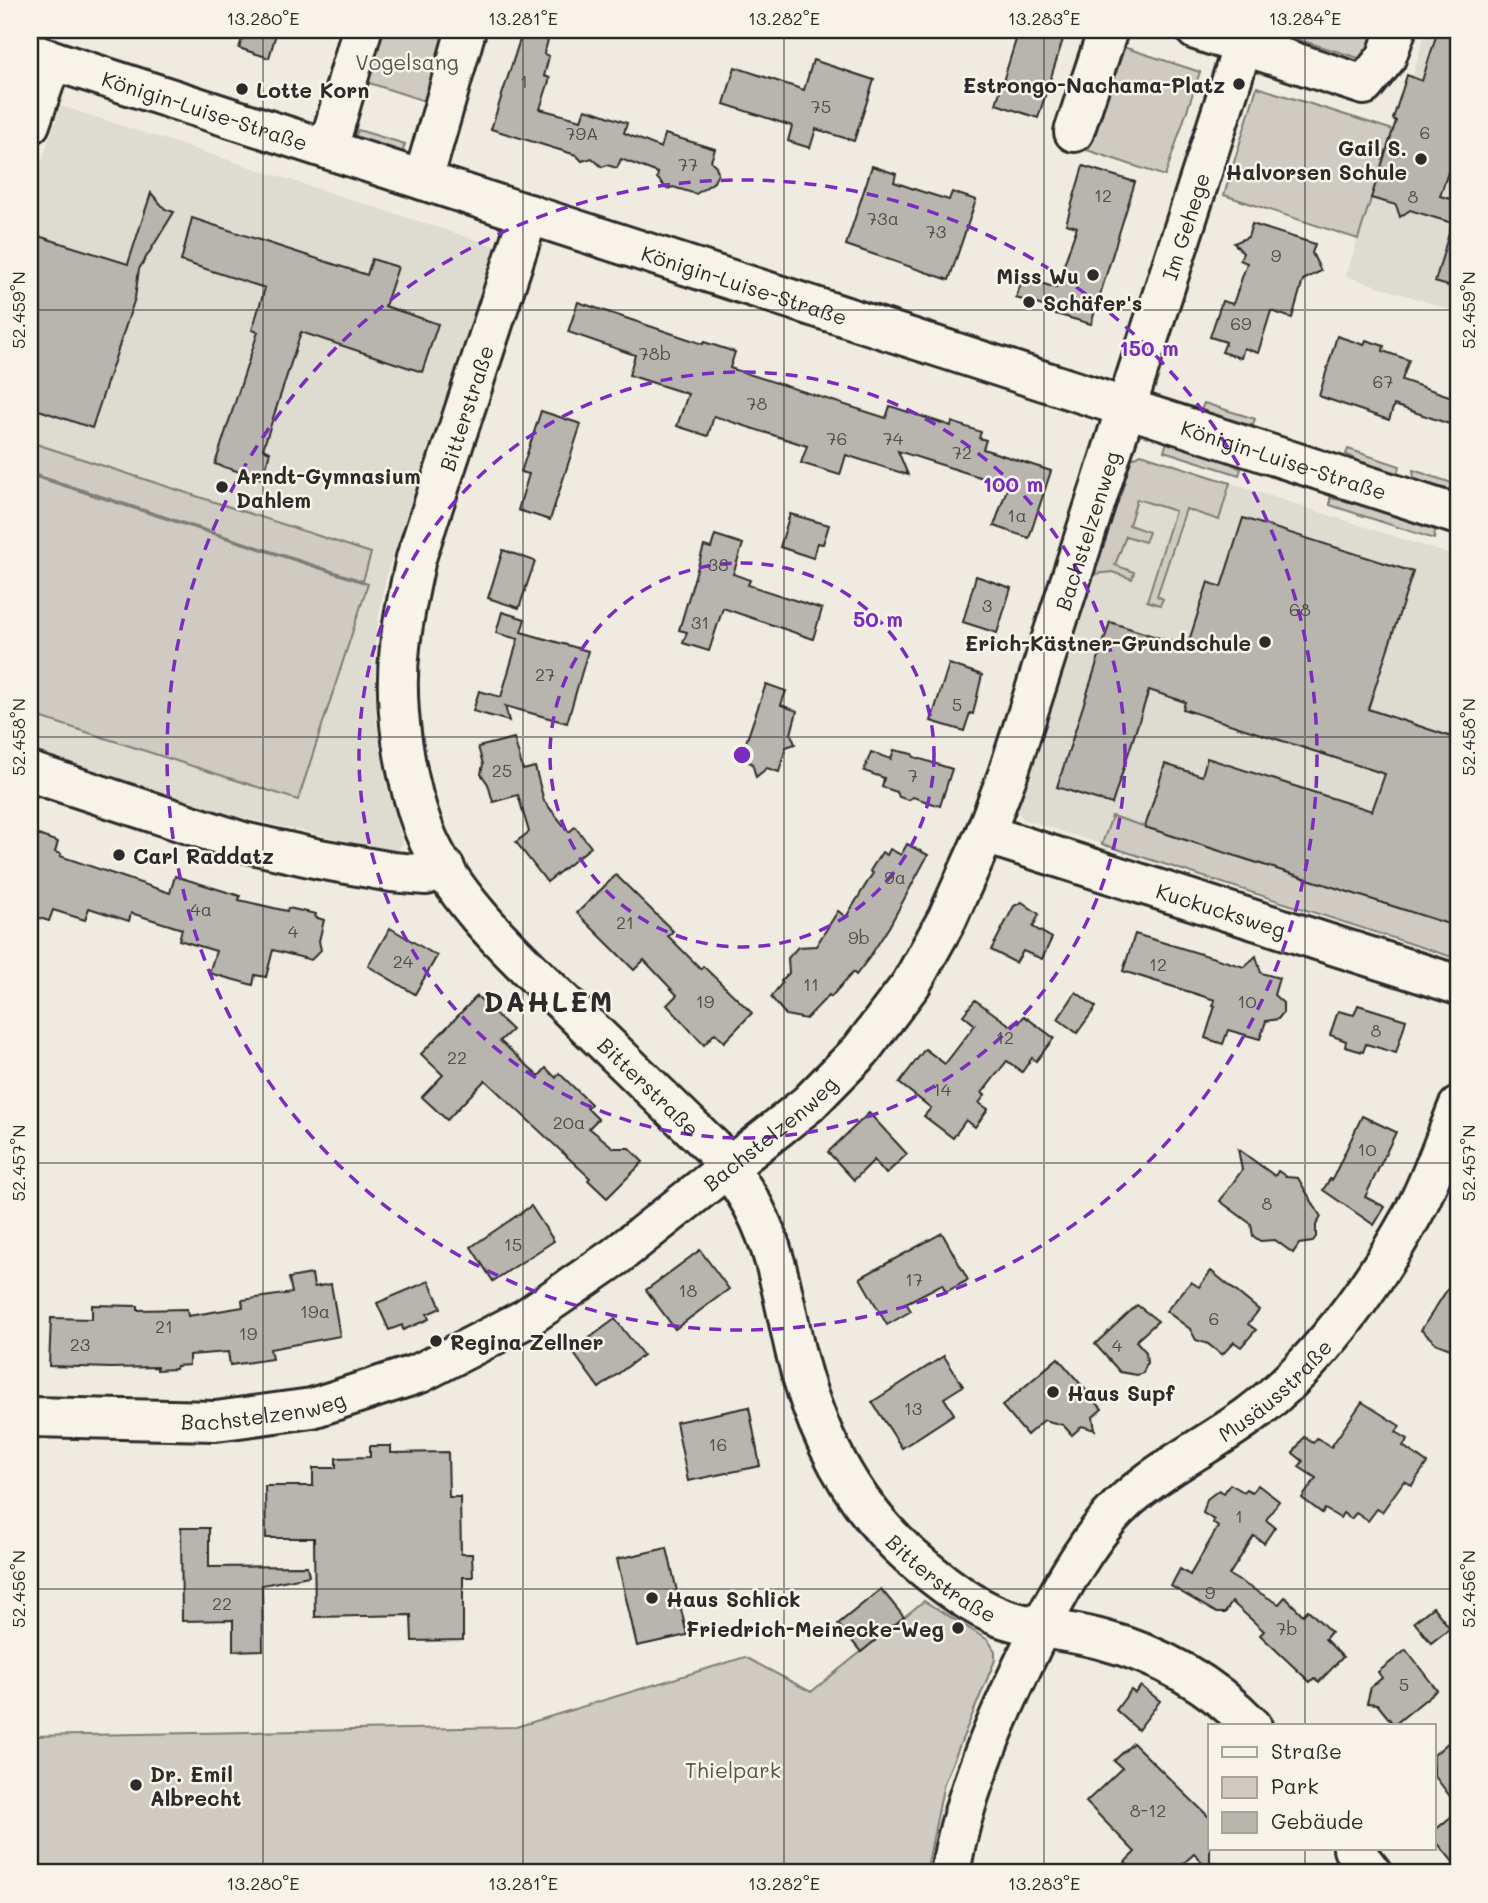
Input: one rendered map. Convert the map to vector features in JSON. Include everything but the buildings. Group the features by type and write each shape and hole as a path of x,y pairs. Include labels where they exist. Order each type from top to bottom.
{"street":[{"path":"328,149 362,30"},
{"path":"423,180 466,30"},
{"path":"1074,132 1108,30"},
{"path":"1196,30 1364,85 1386,58 1396,30"},
{"name":"Im Gehege","path":"1125,408 1243,45"},
{"path":"30,124 41,57"},
{"name":"Königin-Luise-Straße","path":"41,57 1458,515"},
{"name":"Bitterstraße","path":"530,214 416,558 399,650 398,691 402,740 425,830 445,868 507,947 712,1147 754,1208 784,1296 808,1399 825,1442 847,1480 874,1518 908,1554 949,1586 999,1616 1040,1629 1102,1639 1155,1657 1201,1683 1233,1707 1250,1724"},
{"name":"Bachstelzenweg","path":"30,1418 216,1421 312,1408 420,1373 525,1319 615,1257 808,1104 861,1050 911,984 947,919 1008,774 1125,408"},
{"path":"30,772 256,845 392,872 426,875 445,868"},
{"name":"Kuckucksweg","path":"985,834 1458,985"},
{"name":"Musäusstraße","path":"950,1873 962,1814 984,1749 1040,1629 1074,1567 1111,1517 1145,1484 1251,1414 1289,1381 1348,1316 1414,1212 1458,1107"},
{"path":"1354,1850 1372,1873"}],"shaded area":[{"name":"Gail S. Halvorsen Schule","path":"1426,30 1458,30 1458,312 1346,276 1396,121 1393,119 1405,78 1413,74"},
{"name":"Arndt-Gymnasium Dahlem","path":"61,106 495,246 386,576 379,614 374,654 376,722 386,782 403,843 397,852 235,816 30,749 30,194"},
{"name":"Erich-Kästner-Grundschule","path":"1141,454 1458,557 1458,959 1023,819 1017,810 1131,459"},
{"path":"449,1865 491,1868 498,1873 380,1873"}],"green space":[{"name":"Vogelsang","path":"374,30 452,30 431,103 360,80"},
{"path":"1267,30 1377,30 1365,60"},
{"path":"1114,44 1200,72 1165,176 1081,148"},
{"path":"1257,87 1393,130 1358,239 1224,195"},
{"path":"358,130 405,144 401,156 354,141"},
{"path":"1180,403 1201,410 1204,403 1255,419 1253,425 1228,422 1177,410"},
{"path":"1169,436 1202,448 1241,469 1239,475 1164,451"},
{"path":"30,442 371,553 363,581 30,473"},
{"path":"1348,449 1400,466 1394,480 1346,454"},
{"path":"1141,454 1230,483 1219,520 1186,509 1157,596 1163,599 1160,605 1147,601 1175,511 1137,499 1129,525 1149,532 1145,542 1126,536 1115,565 1134,572 1132,579 1112,572 1094,574 1131,459"},
{"path":"1413,470 1458,485 1458,492 1444,488 1433,492 1415,486"},
{"path":"30,475 368,584 298,800 30,714"},
{"path":"1330,498 1400,512 1405,520 1435,530 1434,539 1330,505"},
{"path":"1112,816 1458,927 1458,959 1102,844"},
{"name":"Thielpark","path":"924,1601 988,1640 995,1651 995,1660 944,1783 926,1873 30,1873 30,1736 516,1727 745,1657 811,1692"}],"place":[{"name":"Estrongo-Nachama-Platz","path":"1239,84"},
{"name":"Lotte Korn","path":"242,89"},
{"name":"Gail S. Halvorsen Schule","path":"1421,159"},
{"name":"Miss Wu","path":"1093,275"},
{"name":"Schäfer's","path":"1029,302"},
{"name":"Arndt-Gymnasium Dahlem","path":"222,487"},
{"name":"Erich-Kästner-Grundschule","path":"1265,642"},
{"name":"Carl Raddatz","path":"119,855"},
{"name":"Regina Zellner","path":"436,1341"},
{"name":"Haus Supf","path":"1053,1392"},
{"name":"Haus Schlick","path":"652,1598"},
{"name":"Friedrich-Meinecke-Weg","path":"958,1628"},
{"name":"Dr. Emil Albrecht","path":"136,1785"}],"district":[{"name":"DAHLEM","path":"549,1001"}]}
